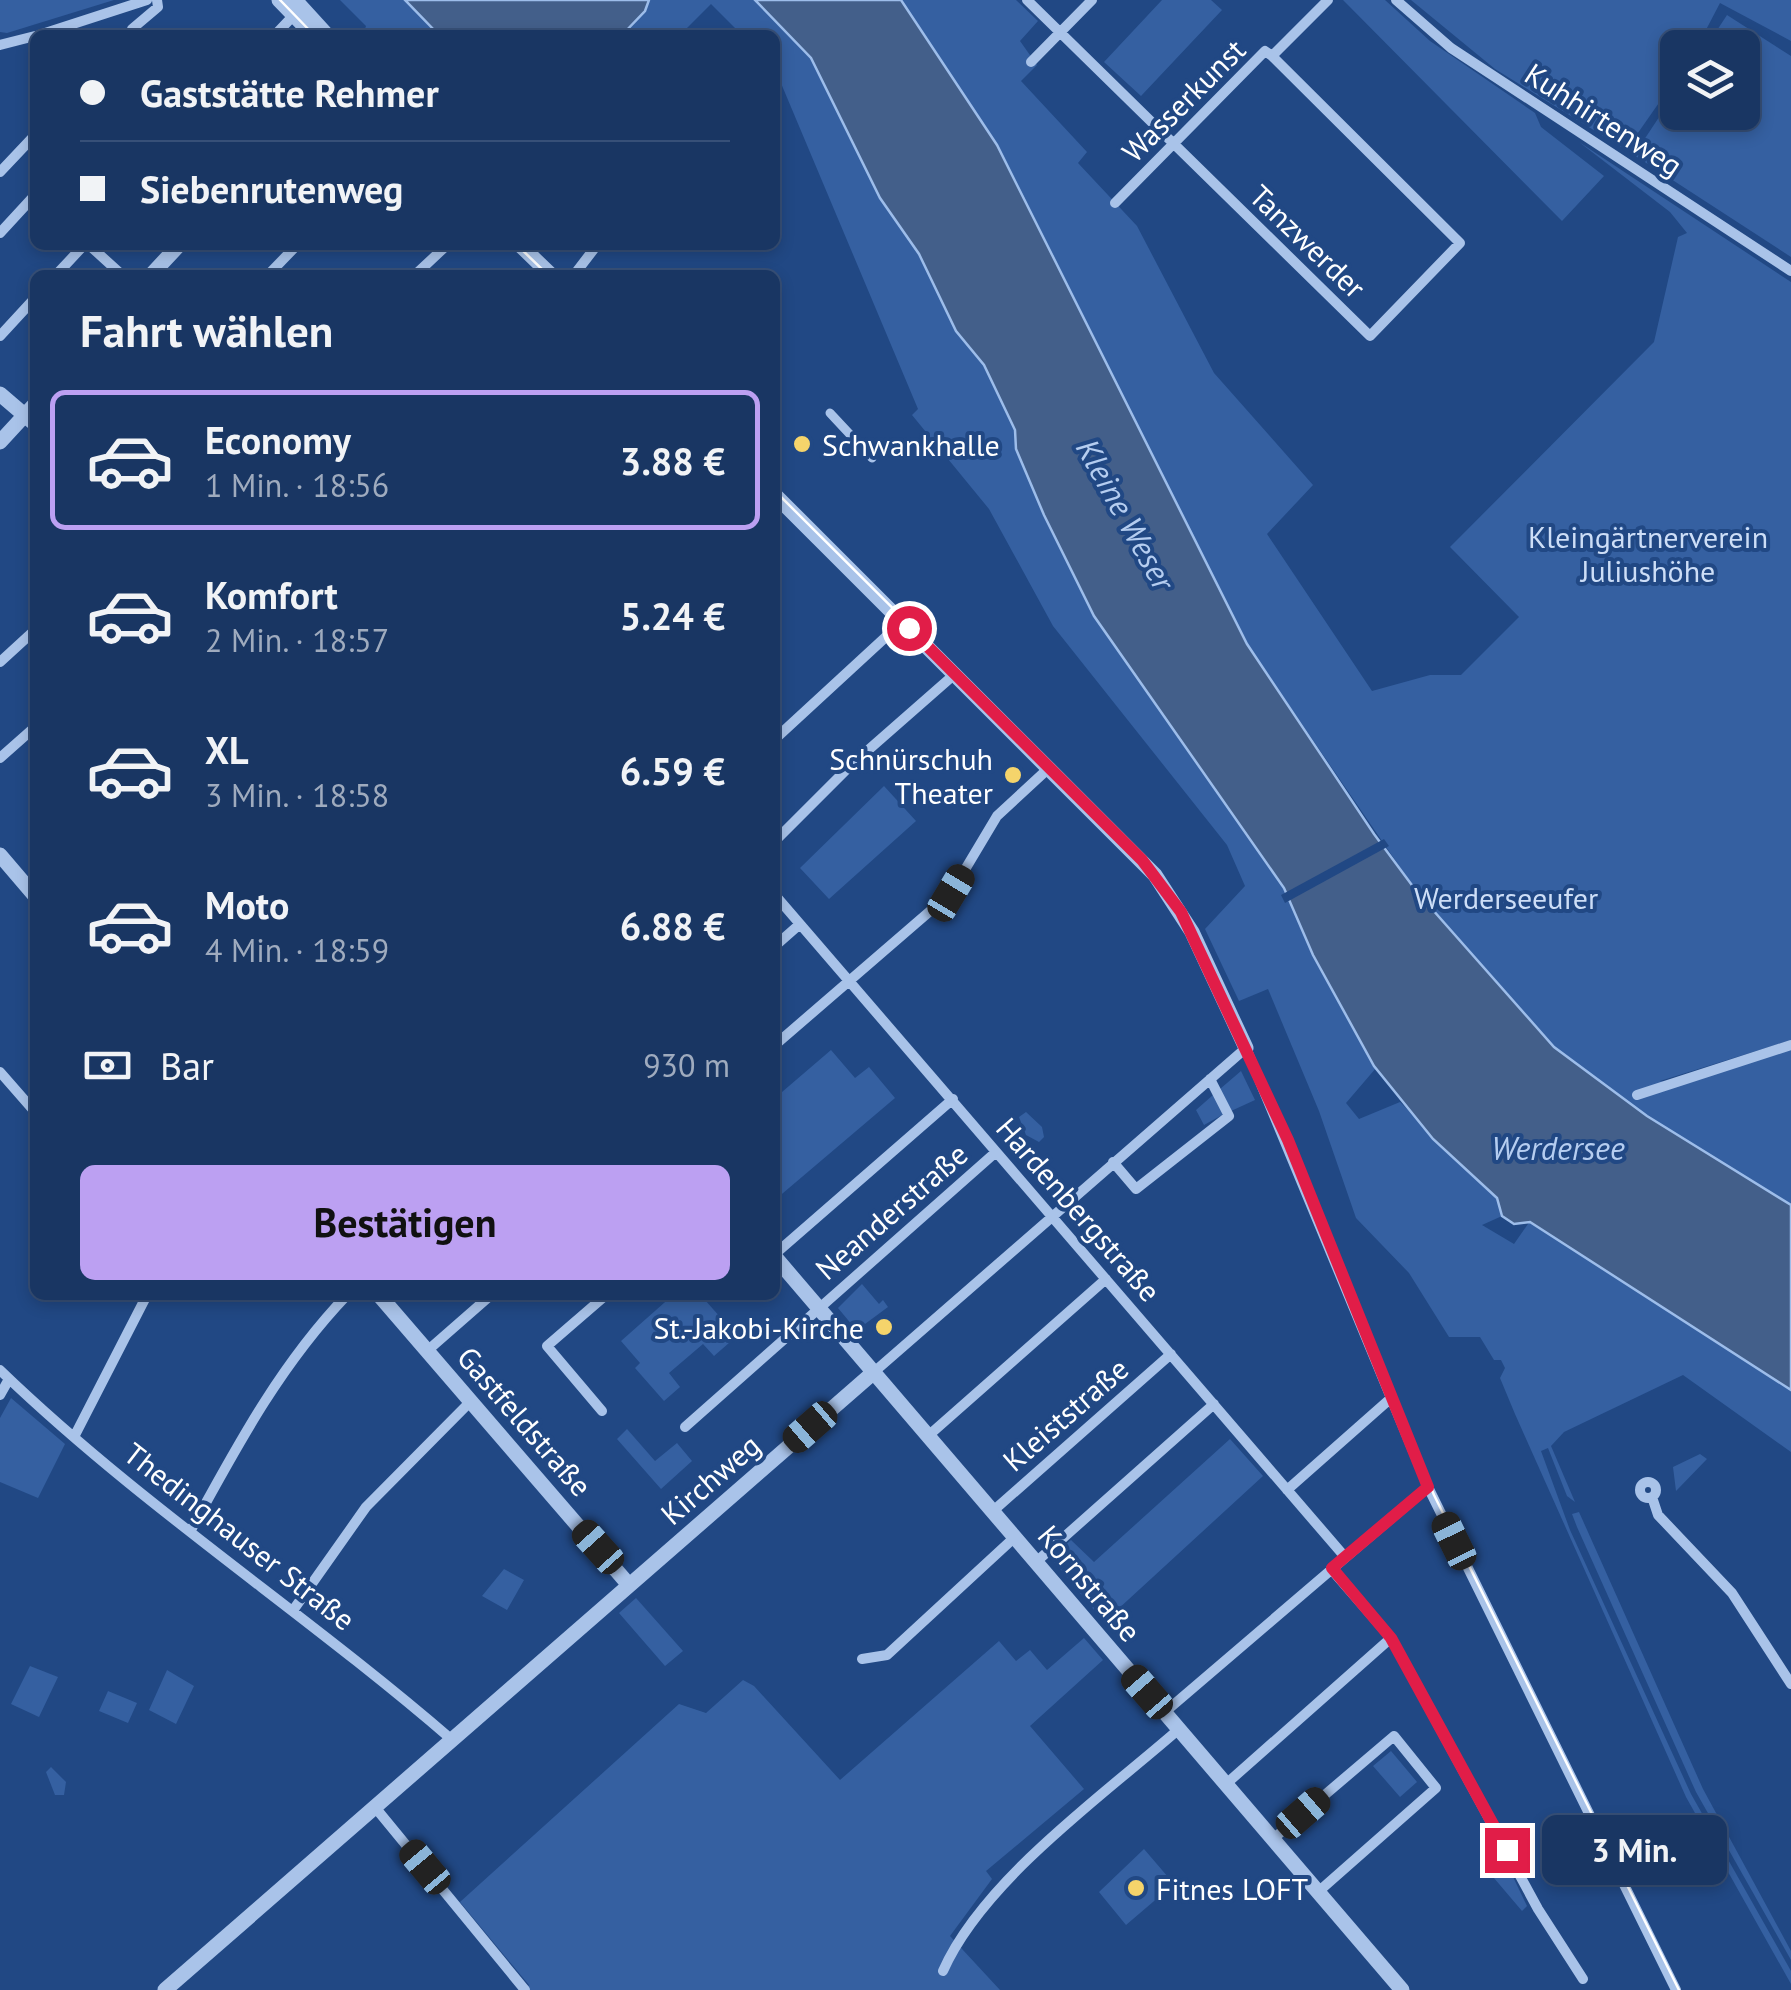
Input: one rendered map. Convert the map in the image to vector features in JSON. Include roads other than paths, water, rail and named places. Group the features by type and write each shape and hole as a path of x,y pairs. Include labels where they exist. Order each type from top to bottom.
{"street":[{"path":"55,30 147,0"},
{"path":"132,30 158,6 158,0"},
{"path":"279,0 294,7 321,30"},
{"name":"Tanzwerder","path":"1027,0 1370,336 1460,244 1272,56"},
{"path":"1031,62 1092,0"},
{"name":"Wasserkunst","path":"1115,203 1265,51 1272,56 1328,0"},
{"name":"Kuhhirtenweg","path":"1396,0 1451,48 1791,271"},
{"path":"126,7 130,30"},
{"path":"279,30 294,7"},
{"path":"294,7 310,30"},
{"path":"0,44 30,38"},
{"path":"0,172 30,140"},
{"path":"0,233 30,200"},
{"path":"61,270 81,250"},
{"path":"92,250 116,270"},
{"path":"156,270 174,250"},
{"path":"273,270 292,250"},
{"path":"421,270 442,250"},
{"path":"525,250 546,270"},
{"path":"578,270 593,250"},
{"path":"0,336 30,303"},
{"path":"0,394 30,413"},
{"path":"830,413 872,458"},
{"path":"0,442 30,416"},
{"path":"780,500 1050,767 1166,889 1288,1140 1428,1487 1676,1990"},
{"path":"780,734 902,622"},
{"path":"0,662 30,635"},
{"path":"780,837 850,766 956,673"},
{"path":"0,758 30,731"},
{"path":"780,1041 951,893 997,816 1050,767"},
{"path":"0,855 30,890"},
{"name":"Hardenbergstraße","path":"780,901 1345,1557"},
{"path":"780,942 800,924"},
{"path":"1637,1095 1791,1045"},
{"name":"Kirchweg","path":"166,1990 1246,1048"},
{"path":"0,1072 30,1106"},
{"path":"1113,1162 1136,1190 1228,1116 1210,1080"},
{"path":"780,1252 953,1099"},
{"name":"Neanderstraße","path":"685,1427 996,1152"},
{"name":"Kornstraße","path":"780,1262 1402,1990"},
{"path":"928,1436 1106,1279"},
{"path":"74,1437 144,1300"},
{"path":"191,1530 250,1421 288,1364 343,1300"},
{"name":"Gastfeldstraße","path":"383,1300 629,1585"},
{"path":"427,1351 485,1300"},
{"path":"600,1300 547,1346 602,1411"},
{"name":"Kleiststraße","path":"993,1511 1171,1354"},
{"path":"0,1395 5,1374"},
{"name":"Thedinghauser Straße","path":"5,1374 74,1437 451,1738"},
{"path":"1287,1490 1390,1398"},
{"path":"294,1609 366,1507 471,1401"},
{"path":"1036,1562 1214,1404"},
{"path":"1165,1712 1428,1487"},
{"path":"1652,1497 1658,1516 1743,1606 1791,1684"},
{"path":"862,1659 887,1655 1015,1537"},
{"path":"1332,1568 1391,1638 1538,1909 1583,1979"},
{"path":"1226,1784 1391,1638"},
{"path":"943,1970 994,1897 1029,1859 1179,1729"},
{"path":"1273,1839 1394,1736 1436,1788 1318,1892"},
{"path":"374,1806 525,1990"}],"water":[{"path":"405,0 649,0 645,11 627,30 434,30"},
{"path":"755,0 901,0 997,145 1247,644 1374,834 1417,892 1554,1047 1647,1116 1791,1205 1791,1390 1530,1222 1514,1224 1502,1216 1497,1198 1433,1139 1374,1066 1313,955 1284,888 1094,616 1044,515 1016,449 1015,430 984,365 956,331 919,254 880,198 811,58"}],"tram line":[{"path":"280,0 309,30"},
{"path":"522,250 543,270"},
{"path":"780,496 1138,852 1178,902 1285,1126 1434,1495 1679,1990"}],"place":[{"name":"Schwankhalle","path":"802,444"},
{"name":"Schnürschuh Theater","path":"1013,775"},
{"name":"St.-Jakobi-Kirche","path":"884,1327"},
{"name":"Fitnes LOFT","path":"1136,1888"}],"water label":[{"name":"Kleine Weser","path":"1126,514"},
{"name":"Werdersee","path":"1558,1148"}],"park label":[{"name":"Kleingärtnerverein Juliushöhe","path":"1648,553"},
{"name":"Werderseeufer","path":"1506,897"}]}
